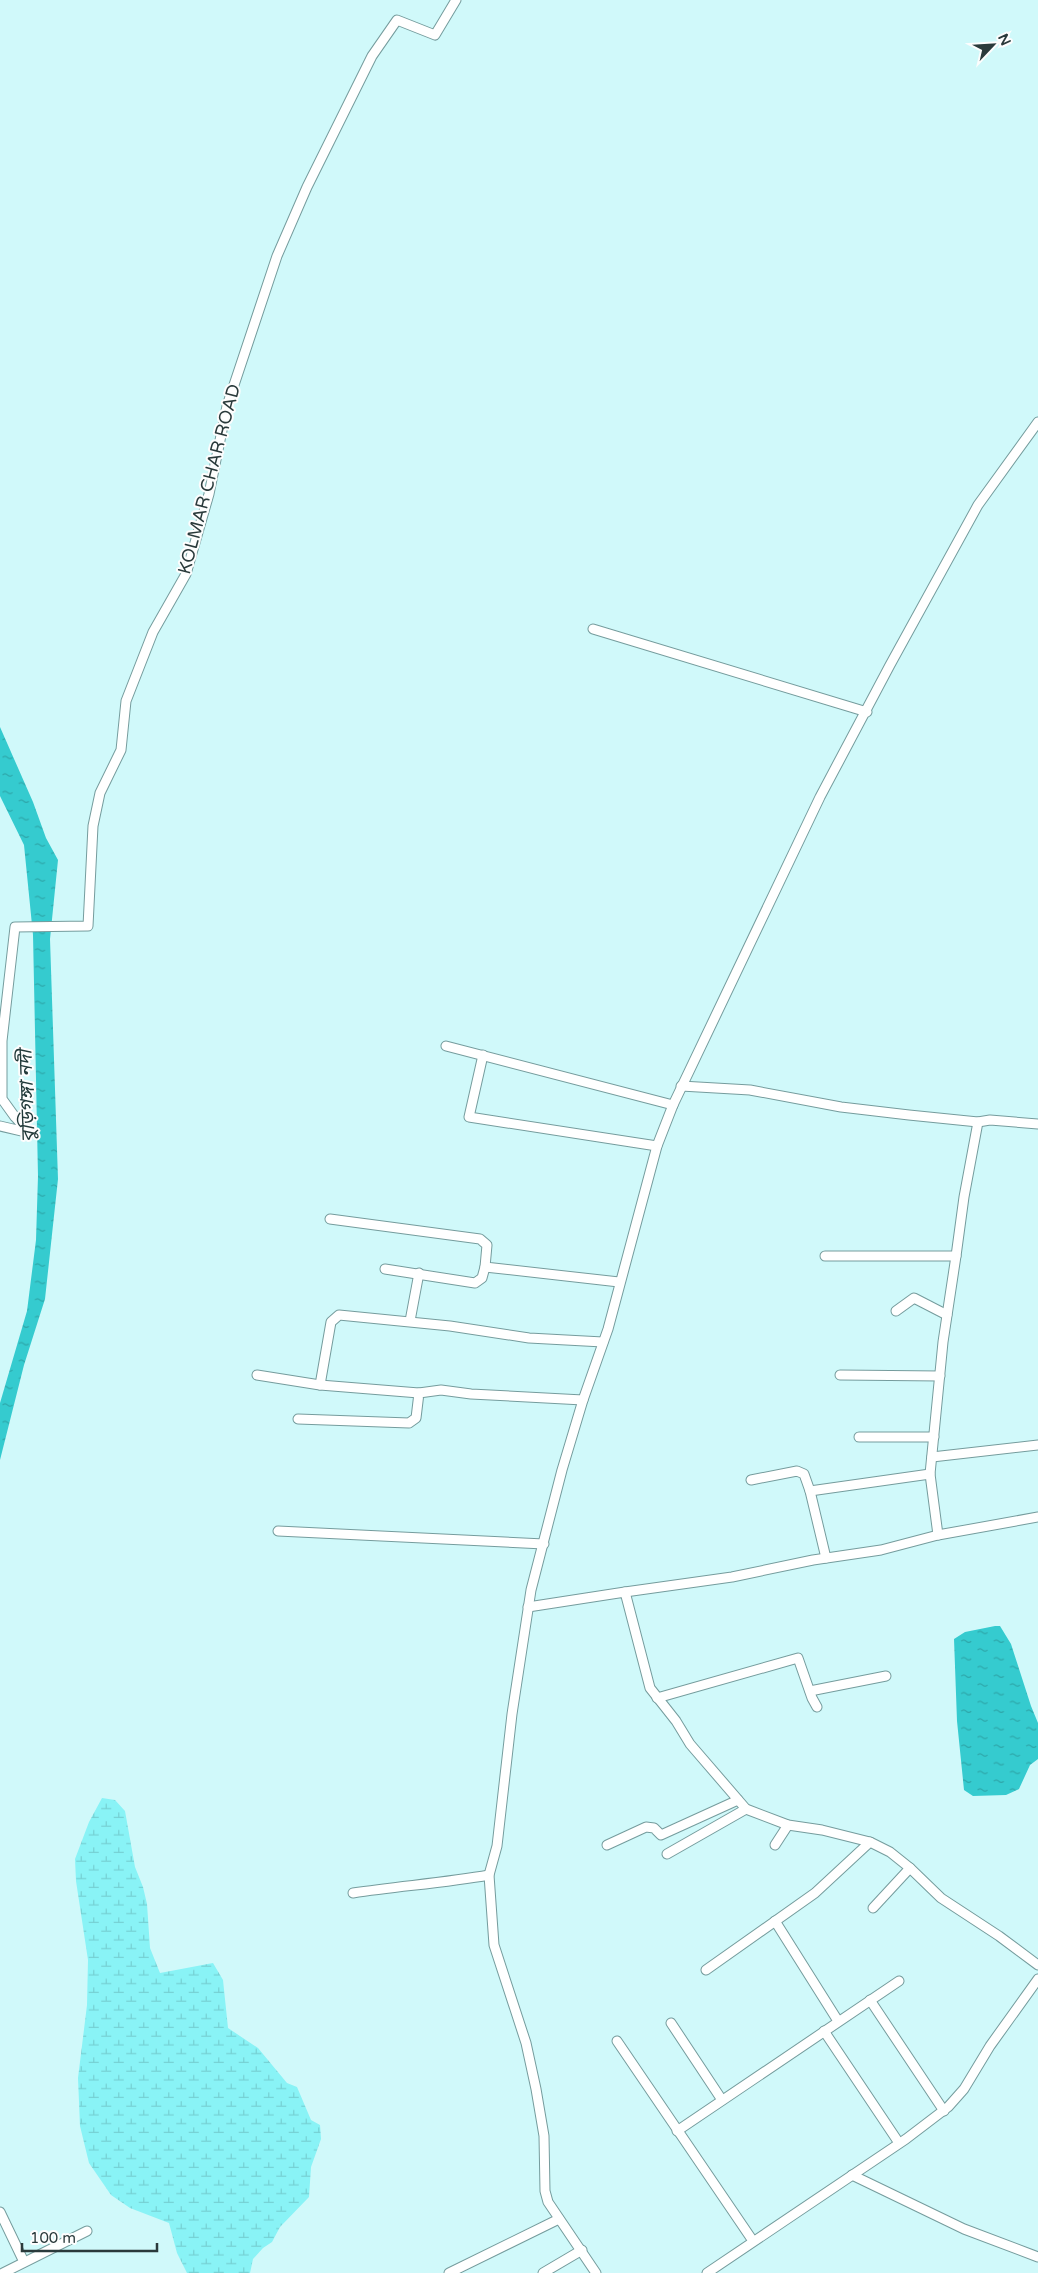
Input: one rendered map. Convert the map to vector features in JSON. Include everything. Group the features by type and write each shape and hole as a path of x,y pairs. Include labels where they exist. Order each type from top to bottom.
{"street":[{"name":"KOLMAR CHAR ROAD","path":"0,1126 30,1133 2,1099 2,1041 15,927 88,926 93,826 100,793 121,750 126,701 153,632 186,574 209,494 227,406 277,256 307,187 372,56 397,20 435,35 456,0"},
{"path":"596,2273 548,2202 545,2191 544,2136 526,2043 494,1945 489,1875 497,1846 512,1714 528,1607 562,1470 603,1342 658,1146 681,1086 820,797 971,516 1037,426"},
{"path":"593,629 867,712"},
{"path":"446,1046 673,1105"},
{"path":"483,1055 469,1117 658,1146"},
{"path":"681,1086 750,1090 841,1107 978,1122 990,1120 1038,1124"},
{"path":"938,1535 930,1474 947,1315 964,1197 978,1122"},
{"path":"330,1219 480,1239 487,1245 486,1267 482,1278 476,1283 385,1269"},
{"path":"825,1256 956,1256"},
{"path":"486,1267 619,1282"},
{"path":"410,1321 419,1273"},
{"path":"896,1310 914,1298 947,1315"},
{"path":"320,1385 331,1322 335,1316 339,1315 410,1321 529,1338 603,1342"},
{"path":"257,1375 320,1385 419,1393 441,1390 472,1394 583,1400"},
{"path":"840,1375 940,1376"},
{"path":"298,1419 410,1423 416,1418 419,1393"},
{"path":"859,1437 934,1437"},
{"path":"932,1457 1038,1446"},
{"path":"751,1480 800,1471 804,1474 826,1558"},
{"path":"810,1491 930,1474"},
{"path":"528,1607 732,1577 826,1558 882,1550 938,1535 1038,1517"},
{"path":"278,1531 544,1544"},
{"path":"625,1592 650,1688 690,1744 746,1809 788,1825 822,1830 870,1842 890,1852 910,1868 940,1898 999,1936 1038,1965"},
{"path":"658,1698 798,1658 817,1707"},
{"path":"810,1691 886,1676"},
{"path":"607,1845 646,1827 654,1828 660,1835 738,1800"},
{"path":"667,1854 746,1809"},
{"path":"775,1845 788,1825"},
{"path":"706,1970 815,1893 870,1842"},
{"path":"873,1908 910,1868"},
{"path":"353,1893 406,1885 444,1883 489,1875"},
{"path":"776,1921 838,2021"},
{"path":"707,2273 900,2143 944,2111 964,2089 990,2046 1038,1979"},
{"path":"677,2130 899,1981"},
{"path":"870,2000 944,2111"},
{"path":"671,2023 722,2100"},
{"path":"824,2031 900,2143"},
{"path":"617,2041 753,2241"},
{"path":"852,2175 964,2229 1038,2257"},
{"path":"0,2212 24,2262"},
{"path":"449,2273 559,2219"},
{"path":"3,2273 87,2231"},
{"path":"543,2273 582,2250"}],"green space":[{"path":"102,1798 115,1800 125,1811 135,1867 147,1904 150,1948 160,1973 213,1963 223,1980 228,2028 258,2048 287,2083 297,2087 311,2120 320,2125 321,2139 311,2167 309,2197 280,2227 272,2242 263,2248 253,2259 250,2273 187,2273 177,2253 169,2223 130,2208 111,2195 89,2163 80,2126 78,2078 87,2005 88,1960 76,1881 75,1859 89,1822"}],"water":[{"path":"0,727 33,802 46,838 58,860 50,939 58,1179 45,1299 24,1365 0,1460 0,1403 27,1311 36,1240 38,1176 33,935 24,845 0,796"},
{"path":"1000,1626 1011,1644 1038,1723 1038,1759 1030,1765 1019,1789 1006,1795 973,1796 964,1790 957,1721 954,1639 965,1632"}],"water label":[{"name":"বুড়িগঙ্গা নদী","path":"27,1096"}]}
